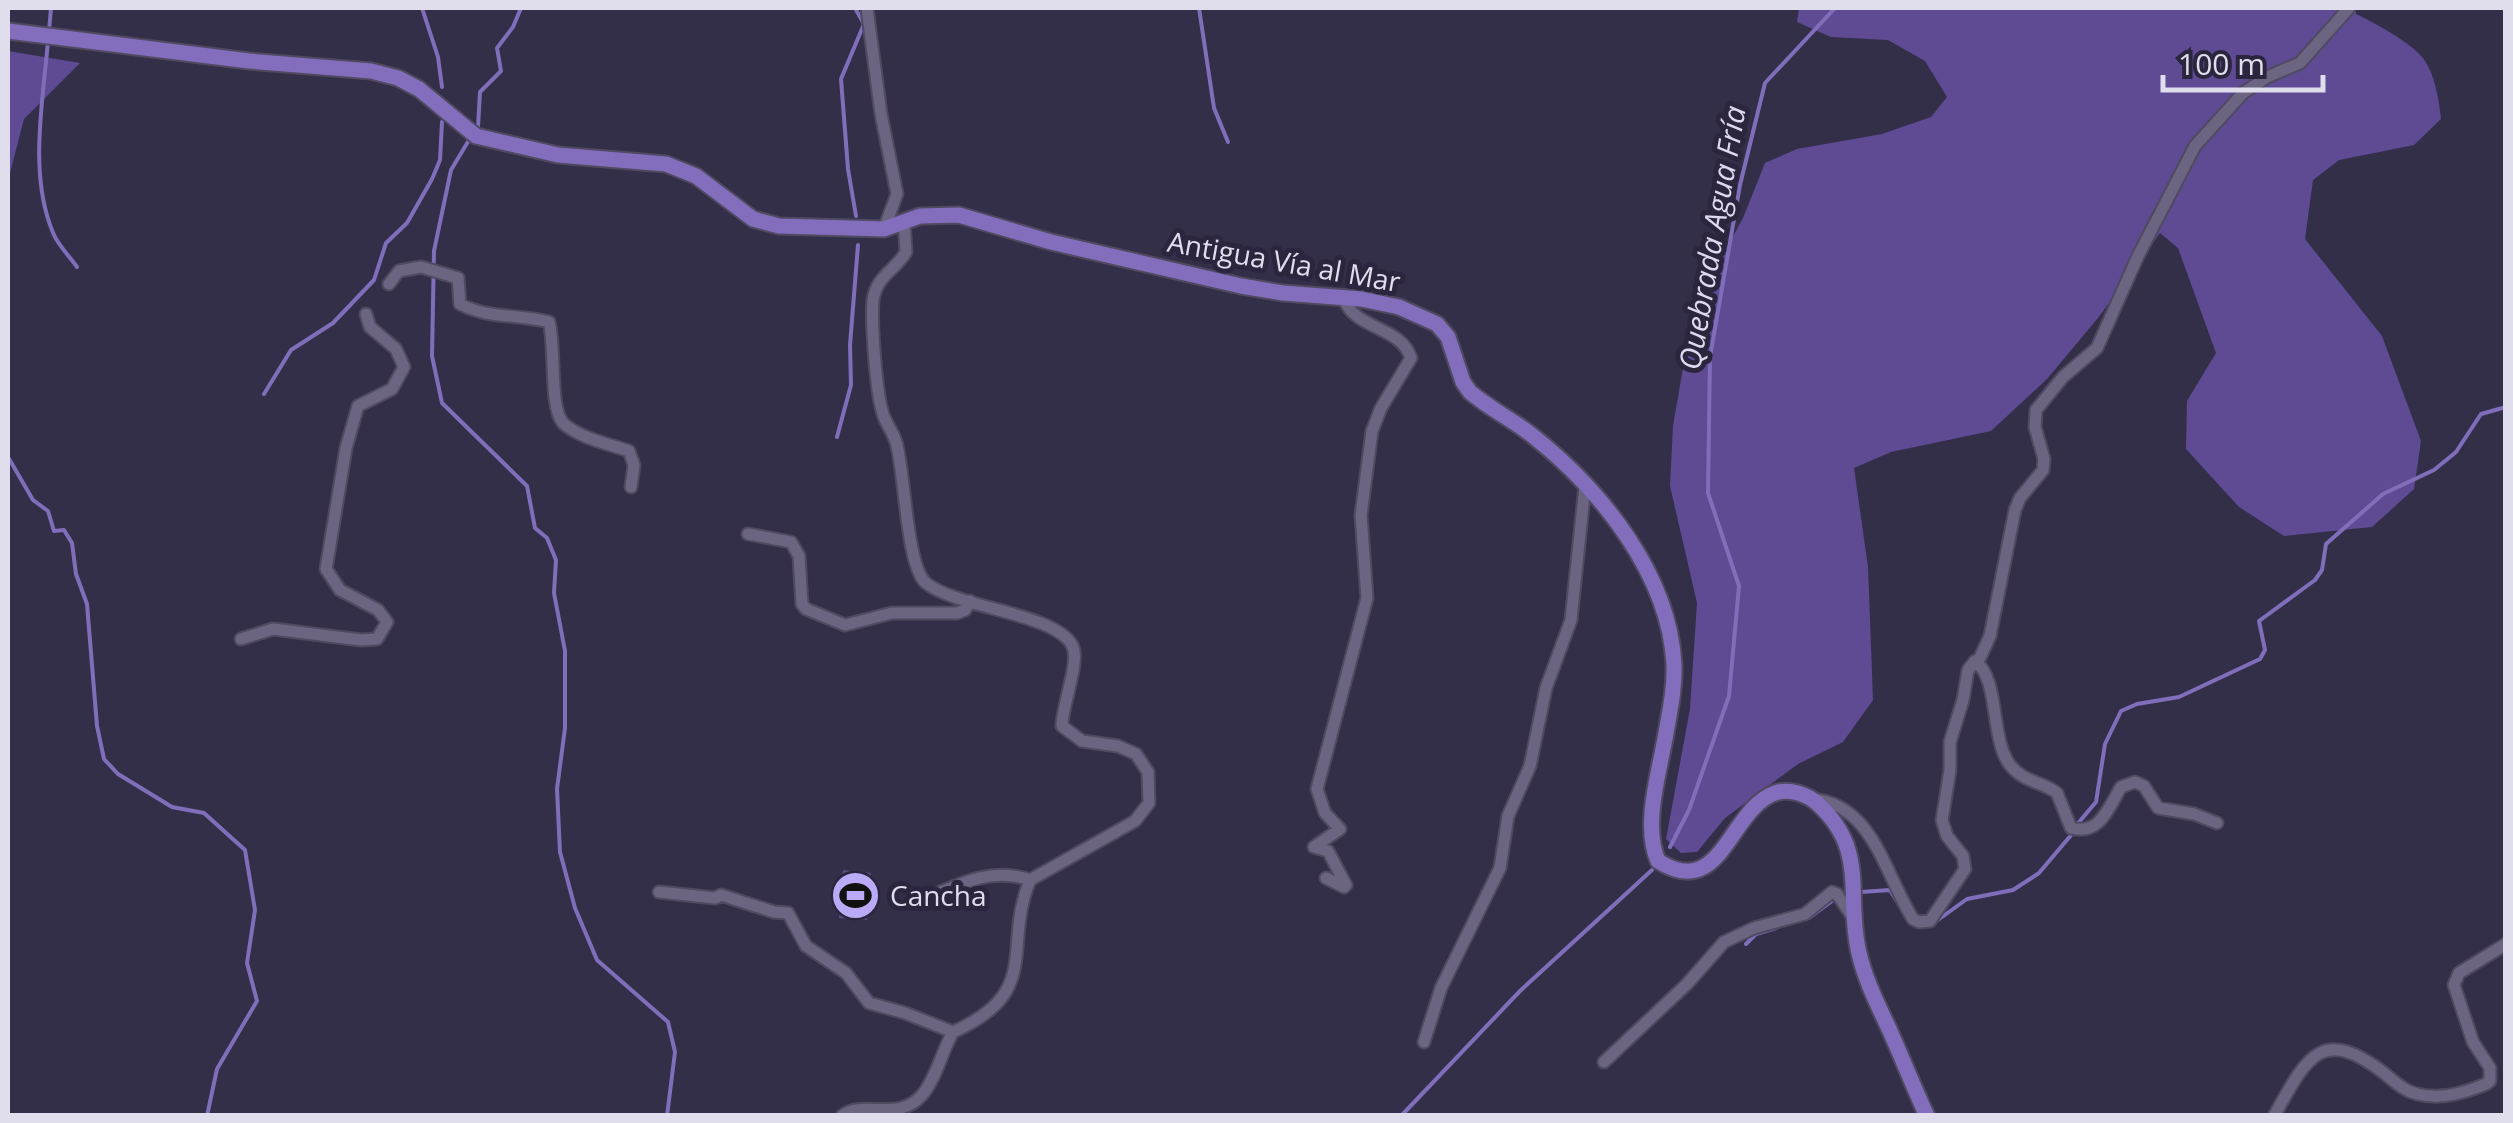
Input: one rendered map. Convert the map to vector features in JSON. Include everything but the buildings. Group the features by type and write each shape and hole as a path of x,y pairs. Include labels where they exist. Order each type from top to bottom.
{"main road":[{"name":"Antigua Vía al Mar","path":"8,31 249,61 371,71 419,89 476,136 558,155 666,164 696,176 753,219 779,226 884,229 920,216 959,215 1051,242 1241,286 1399,307 1437,324 1448,336 1470,392 1531,435 1584,486 1632,542 1655,592 1671,641 1674,686 1653,818 1658,860 1684,871 1698,870 1722,852 1746,816 1764,799 1786,791 1811,799"},
{"path":"1811,799 1849,847 1854,866 1859,955 1928,1116"}],"street":[{"path":"868,8 881,114 897,194 884,229"},
{"path":"1978,662 1990,636 2015,510 2043,470 2036,410 2063,378 2097,348 2138,256 2205,131 2243,93 2300,63 2349,8"},
{"path":"842,1116 853,1109 895,1110 924,1093 953,1032 974,1022 1005,994 1019,947 1023,897 1030,880 1141,817 1150,793 1148,772 1141,758 1130,750 1082,740 1062,726 1076,654 1069,640 1048,627 938,590 921,577 913,552 896,442 883,415 872,313 882,275 906,252 904,221"},
{"path":"389,284 398,271 421,267 458,278 460,304 467,308 549,322 556,411 564,424 629,452 634,465 631,487"},
{"path":"1326,878 1346,885 1328,851 1314,846 1340,830 1325,812 1318,789 1367,598 1361,516 1372,431 1411,358 1405,344 1355,314 1344,299"},
{"path":"240,640 273,629 361,640 377,638 388,622 378,610 340,590 326,569 346,448 358,406 392,388 404,367 396,349 370,327 366,314"},
{"path":"1424,1042 1441,988 1500,868 1508,816 1530,766 1546,688 1571,620 1584,486"},
{"path":"748,534 792,542 800,556 802,604 806,610 844,624 892,613 957,613 965,610 970,601"},
{"path":"1811,799 1828,800 1856,818 1874,843 1913,919 1930,921 1965,869 1963,856 1947,836 1942,820 1950,742 1964,700 1968,670 1978,662"},
{"path":"1978,662 1985,673 2007,761 2024,779 2057,793 2071,828 2080,830 2096,825 2121,787 2135,782 2144,786 2158,808 2194,814 2217,824"},
{"path":"927,898 976,876 1021,876 1030,880"},
{"path":"660,892 715,898 722,895 788,913 806,946 846,973 869,1003 953,1032"},
{"path":"1604,1062 1687,984 1724,942 1754,928 1806,914 1832,892 1854,919"},
{"path":"2274,1116 2312,1058 2330,1049 2357,1054 2399,1086 2418,1094 2445,1096 2486,1084 2490,1081 2490,1068 2468,1032 2454,985 2459,973 2506,944"}],"shaded area":[{"path":"1799,8 2355,8 2356,14 2401,39 2427,64 2436,87 2441,119 2414,145 2339,160 2313,180 2305,239 2382,336 2421,441 2414,489 2372,527 2284,536 2239,507 2186,449 2187,401 2216,353 2178,248 2160,233 2047,379 1991,431 1891,452 1854,468 1868,567 1873,700 1843,742 1798,764 1725,818 1697,852 1681,853 1666,839 1690,709 1697,603 1670,486 1673,426 1687,345 1705,288 1743,218 1765,163 1797,149 1882,134 1931,117 1947,97 1925,61 1888,40 1831,37 1797,22"},
{"path":"8,51 80,63 24,119 8,181"},
{"name":"Cancha","path":"843,870 871,873 867,920 839,918"}],"waterway":[{"path":"49,31 51,8"},
{"path":"422,8 438,57 442,87"},
{"path":"478,127 480,92 501,71 497,48 521,8"},
{"path":"855,8 864,24 841,79 856,216"},
{"path":"1199,8 1214,108 1228,142"},
{"name":"Quebrada Agua Fría","path":"1670,847 1689,810 1729,696 1739,586 1708,493 1710,357 1740,185 1765,83 1835,8"},
{"path":"48,41 39,139 41,188 54,235 77,267"},
{"path":"264,394 291,350 333,323 374,280 386,243 407,223 432,179 440,160 442,122"},
{"path":"469,140 451,170 434,251 432,356 442,403 527,486 535,528 547,538 556,560 554,593 565,651 565,728 557,789 560,852 575,908 597,960 668,1022 675,1052 667,1116"},
{"path":"837,437 851,385 858,245"},
{"path":"2074,828 2096,802 2105,744 2121,711 2137,704 2179,697 2260,659 2265,650 2259,621 2315,580 2322,570 2326,544 2383,494 2434,470 2456,452 2481,414 2506,407"},
{"path":"8,457 33,500 48,511 54,531 64,530 72,543 76,574 87,604 97,726 104,759 118,774 172,807 204,813 245,850 255,910 247,963 257,1001 217,1069 207,1116"},
{"path":"1935,922 1967,899 2013,890 2039,873 2072,834"},
{"name":"Quebrada Agua Fría","path":"1401,1116 1520,991 1652,870"},
{"path":"1861,892 1890,890 1909,921"},
{"path":"1809,918 1836,898"},
{"path":"1746,944 1756,934 1776,928"}],"place":[{"name":"Cancha","path":"855,896"}]}
